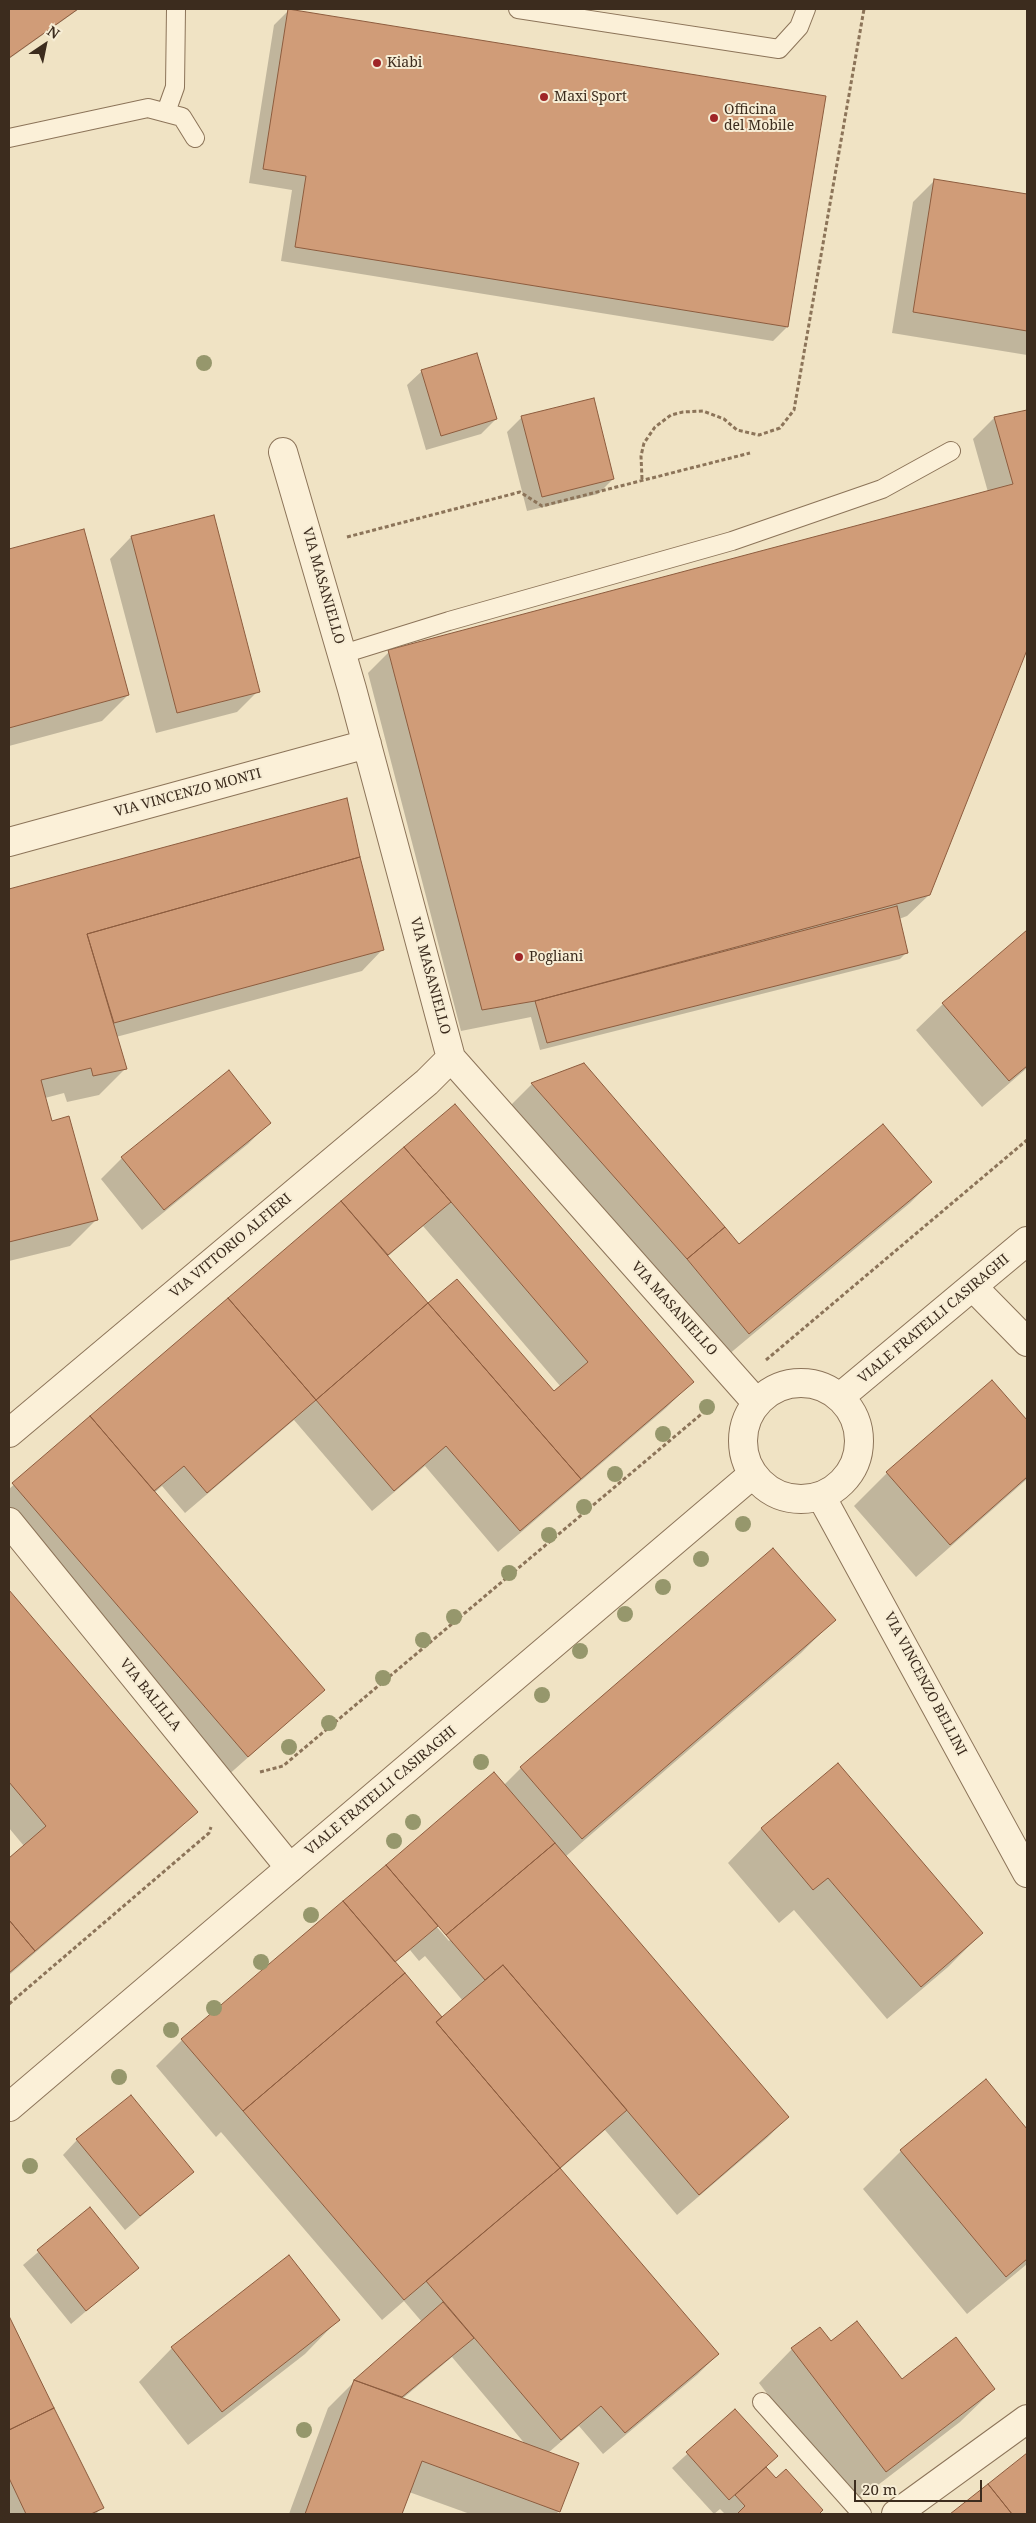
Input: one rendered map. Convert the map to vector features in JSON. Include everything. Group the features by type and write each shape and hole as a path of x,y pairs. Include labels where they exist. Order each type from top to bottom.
{"street":[{"name":"VIA MASANIELLO","path":"284,452 343,654 451,1058 748,1392"},
{"name":"VIA VINCENZO MONTI","path":"9,842 367,744"},
{"name":"VIA VITTORIO ALFIERI","path":"9,1432 419,1088 451,1058"},
{"name":"VIALE FRATELLI CASIRAGHI","path":"840,1397 1027,1241"},
{"path":"973,1287 1027,1342"},
{"path":"803,1382 823,1386 840,1397 852,1414 859,1432 858,1452 851,1471 838,1486 820,1496 800,1499 782,1496 766,1487 753,1474 745,1458 742,1439 746,1422 748,1392 768,1392 785,1385 803,1382"},
{"name":"VIALE FRATELLI CASIRAGHI","path":"9,2107 753,1474"},
{"name":"VIA VINCENZO BELLINI","path":"820,1496 880,1600 1027,1872"},
{"name":"VIA BALILLA","path":"9,1522 290,1868"},
{"path":"896,2514 1027,2419"}],"lane":[{"path":"166,112 175,87 176,9"},
{"path":"518,9 779,49 799,27 806,9"},
{"path":"9,138 148,108 182,117 194,138"},
{"path":"343,654 449,621 732,541 882,489 951,452"},
{"path":"762,2402 862,2514"}],"path":[{"path":"642,479 641,456 647,438 660,422 671,415 703,411 724,419 737,430 759,435 780,428 794,410 864,9"},
{"path":"310,546 520,492 542,506 750,453"},
{"path":"9,2004 209,1833 215,1811 258,1773 283,1766 748,1392 1027,1140"}],"building":[{"path":"9,9 78,9 9,58"},
{"path":"288,9 826,96 788,327 295,247 306,176 263,169"},
{"path":"934,179 1027,194 1027,331 913,312"},
{"path":"477,353 497,419 441,436 421,370"},
{"path":"594,398 614,479 542,497 521,416"},
{"path":"1027,410 1027,650 930,895 535,1001 482,1010 388,650 1013,484 994,417"},
{"path":"214,515 260,692 177,713 131,536"},
{"path":"84,529 129,695 9,728 9,549"},
{"path":"347,798 360,857 87,934 127,1069 93,1076 91,1068 41,1080 52,1121 69,1116 98,1220 9,1242 9,889"},
{"path":"360,857 384,950 114,1023 87,934"},
{"path":"897,906 908,953 547,1043 535,1001"},
{"path":"1027,930 1027,1066 1009,1081 942,1003"},
{"path":"584,1063 725,1227 687,1259 531,1083"},
{"path":"229,1070 271,1123 164,1210 121,1157"},
{"path":"455,1104 694,1382 581,1479 428,1303 457,1279 554,1391 588,1362 404,1147"},
{"path":"883,1124 932,1182 749,1334 687,1259 725,1227 739,1244"},
{"path":"404,1147 451,1202 388,1255 341,1201"},
{"path":"341,1201 428,1303 316,1400 228,1298"},
{"path":"228,1298 316,1400 207,1493 184,1466 154,1491 90,1416"},
{"path":"428,1303 581,1479 520,1531 446,1446 394,1491 316,1400"},
{"path":"992,1380 1027,1420 1027,1477 950,1545 886,1472"},
{"path":"90,1416 325,1690 248,1757 12,1483"},
{"path":"773,1548 836,1620 582,1839 520,1767"},
{"path":"9,1590 198,1812 35,1951 9,1920 9,1858 46,1826 9,1782"},
{"path":"838,1763 983,1933 921,1987 828,1878 813,1890 761,1828"},
{"path":"494,1772 555,1843 446,1935 386,1865"},
{"path":"555,1843 789,2117 699,2195 503,1965 485,1980 446,1935"},
{"path":"386,1865 438,1926 395,1962 343,1901"},
{"path":"343,1901 405,1973 243,2111 181,2039"},
{"path":"9,1920 35,1951 9,1973"},
{"path":"503,1965 627,2110 560,2168 436,2022"},
{"path":"405,1973 442,2017 436,2022 560,2168 404,2300 243,2111"},
{"path":"986,2079 1027,2129 1027,2259 1006,2277 900,2150"},
{"path":"131,2095 194,2172 140,2216 76,2139"},
{"path":"560,2168 719,2354 625,2433 601,2406 561,2440 426,2281"},
{"path":"90,2207 139,2268 86,2311 37,2250"},
{"path":"289,2255 340,2320 222,2412 171,2347"},
{"path":"443,2302 474,2338 402,2397 354,2380"},
{"path":"9,2316 54,2408 9,2430"},
{"path":"857,2321 902,2379 956,2337 995,2389 886,2472 791,2348 820,2327 831,2341"},
{"path":"354,2380 579,2463 560,2512 422,2461 402,2514 305,2514"},
{"path":"54,2408 104,2508 91,2514 26,2514 9,2478 9,2430"},
{"path":"735,2409 778,2456 729,2500 686,2452"},
{"path":"1027,2453 1027,2514 1012,2514 988,2484"},
{"path":"766,2467 776,2478 786,2469 823,2510 819,2514 737,2514 745,2506 735,2495"},
{"path":"988,2484 1012,2514 950,2514"}],"place":[{"name":"Kiabi","path":"377,63"},
{"name":"Maxi Sport","path":"544,97"},
{"name":"Officina del Mobile","path":"714,118"},
{"name":"Pogliani","path":"519,957"}]}
